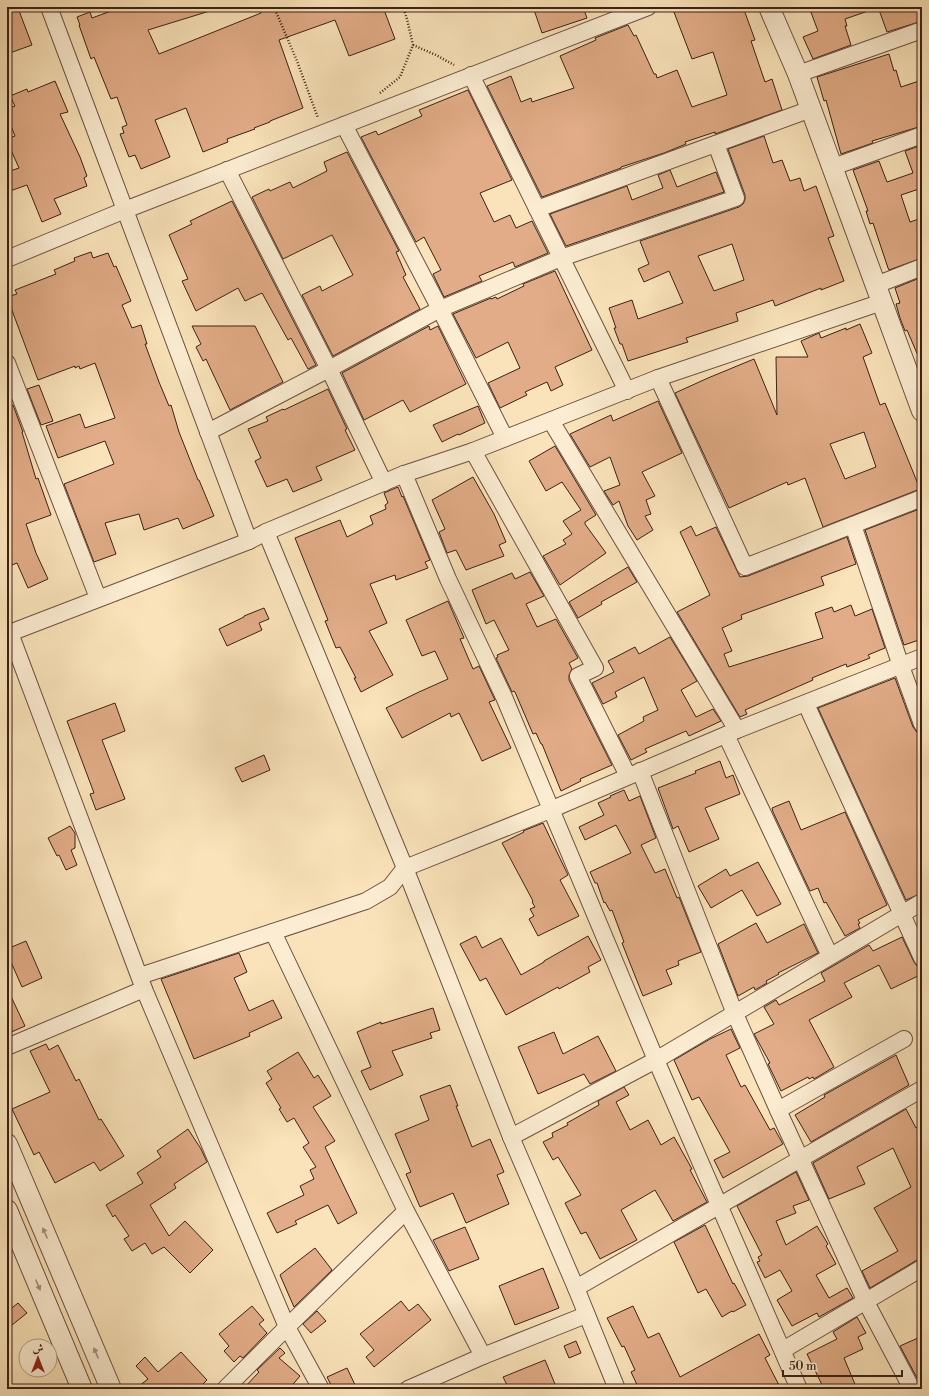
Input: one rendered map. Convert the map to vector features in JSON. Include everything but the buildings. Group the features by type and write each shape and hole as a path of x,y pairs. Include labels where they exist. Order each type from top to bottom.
{"street":[{"path":"50,7 249,541"},
{"path":"7,259 125,210 648,7"},
{"path":"769,7 798,74 922,411"},
{"path":"798,74 922,30"},
{"path":"471,75 627,391"},
{"path":"537,209 811,109"},
{"path":"344,125 440,309 505,438"},
{"path":"833,167 922,135"},
{"path":"208,432 440,309 561,258 736,198 716,144"},
{"path":"227,170 329,369 384,482"},
{"path":"321,1389 287,1327 142,982 8,634 249,541 266,532 404,474 473,451 879,293 922,267"},
{"path":"7,363 98,598"},
{"path":"658,378 745,566 922,498"},
{"path":"551,421 731,733 830,956"},
{"path":"473,451 595,668 578,676 634,774 735,1014 799,1159 866,1302 912,1389"},
{"path":"404,474 448,579 504,697 550,810 656,1060 799,1389"},
{"path":"853,525 922,724"},
{"path":"266,532 405,868 511,1137 576,1288 617,1389"},
{"path":"7,1048 142,982 274,932 366,902 390,887 405,868 550,810 731,733 922,657"},
{"path":"806,704 922,958"},
{"path":"511,1137 656,1060 922,902"},
{"path":"274,932 406,1212 483,1356"},
{"path":"778,1110 904,1039"},
{"path":"576,1288 799,1159 921,1093"},
{"path":"7,1144 111,1389"},
{"path":"7,1210 82,1389"},
{"path":"225,1389 406,1212"},
{"path":"783,1350 922,1268"},
{"path":"408,1389 483,1356 586,1315"}],"path":[{"path":"274,7 297,61 324,132"},
{"path":"377,96 400,77 413,45 403,7"},
{"path":"413,45 436,55 471,75"}]}
